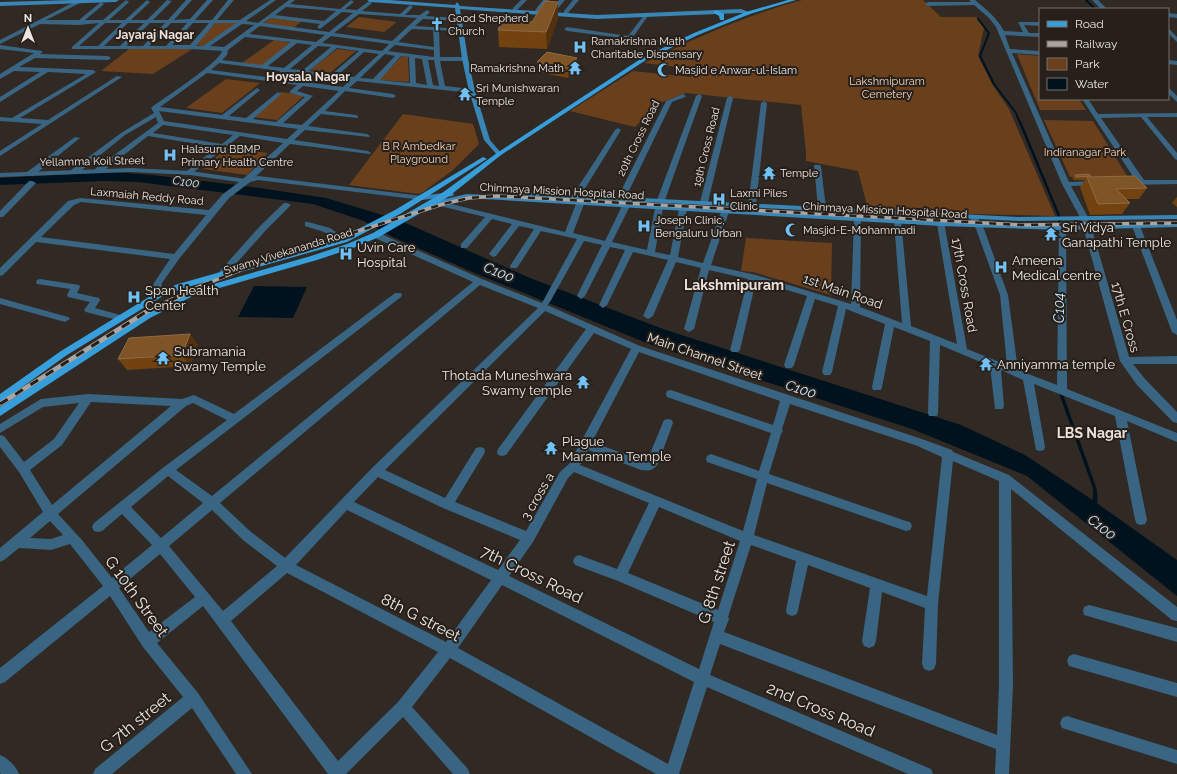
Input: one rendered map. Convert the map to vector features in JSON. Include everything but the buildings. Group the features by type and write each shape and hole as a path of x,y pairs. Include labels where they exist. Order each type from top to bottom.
{"main road":[{"path":"0,4 78,4 116,0"},
{"path":"405,0 565,16 645,16 750,10"},
{"name":"Swamy Vivekananda Road","path":"635,62 773,0"},
{"name":"Swamy Vivekananda Road","path":"750,10 793,0"},
{"path":"368,3 566,12 644,13 750,10"},
{"path":"457,6 465,59 472,91 487,140 497,153"},
{"name":"Swamy Vivekananda Road","path":"0,399 64,353 160,294 181,286 344,240 367,229 497,153 635,62 668,43 741,11"},
{"path":"716,12 722,15 722,19"},
{"name":"Swamy Vivekananda Road","path":"0,412 126,328 147,316 189,295 230,281 320,256 350,246 378,234 445,195 497,153"},
{"name":"Chinmaya Mission Hospital Road","path":"422,198 465,192 577,195 623,202 660,204 704,202 973,217 1055,219 1063,223"},
{"name":"Chinmaya Mission Hospital Road","path":"422,209 467,196 580,204 623,202"},
{"name":"Chinmaya Mission Hospital Road","path":"660,204 684,209 725,212 979,226 1063,223 1136,226 1177,225"},
{"name":"Chinmaya Mission Hospital Road","path":"1086,223 1177,217"},
{"path":"181,286 189,295"}],"street":[{"path":"145,47 189,0"},
{"path":"168,47 210,0"},
{"path":"192,46 231,0"},
{"path":"204,48 273,0"},
{"path":"126,2 74,48 192,46 225,49 292,0"},
{"path":"515,9 524,0"},
{"path":"538,10 546,0"},
{"path":"552,11 562,0"},
{"path":"566,12 576,0"},
{"path":"1095,0 1103,8"},
{"path":"123,46 169,1"},
{"path":"100,47 147,2"},
{"path":"312,33 351,2"},
{"path":"928,4 974,2 996,21 1003,33 1039,35"},
{"path":"272,80 368,3 408,9 401,16"},
{"path":"0,42 78,4"},
{"path":"56,22 78,4"},
{"path":"79,23 101,4"},
{"path":"286,5 422,18 460,19"},
{"path":"160,294 156,290 158,283 176,257 226,196 244,183 428,12"},
{"path":"270,16 325,23"},
{"path":"630,37 645,16"},
{"path":"40,22 241,22 312,33 437,48"},
{"path":"1027,34 1020,23 1039,24"},
{"path":"411,28 461,30"},
{"path":"436,29 437,59 442,87"},
{"path":"567,29 675,44"},
{"path":"1169,31 1177,40"},
{"name":"17th E Cross","path":"1003,33 1008,51 1066,184 1086,223 1125,361 1141,382 1177,419"},
{"path":"244,35 437,59 465,59"},
{"path":"263,67 296,41"},
{"path":"303,73 336,46"},
{"path":"0,47 40,52 0,76"},
{"path":"74,172 123,134 156,111 206,71 224,55 225,49"},
{"path":"333,76 363,50"},
{"path":"1008,51 1039,53"},
{"path":"375,81 400,54"},
{"path":"34,56 108,58"},
{"path":"412,56 413,84"},
{"path":"425,57 430,86"},
{"path":"217,61 303,73 472,91"},
{"path":"13,69 93,72 13,120"},
{"path":"0,100 47,70"},
{"path":"467,70 506,72"},
{"path":"206,71 393,96"},
{"path":"0,154 119,76"},
{"path":"278,124 310,96 292,92 302,84"},
{"path":"224,117 257,90"},
{"path":"1169,90 1177,100"},
{"path":"248,120 278,94"},
{"name":"20th Cross Road","path":"581,296 607,244 623,202 669,102 683,96"},
{"path":"651,253 660,204 699,96"},
{"name":"19th Cross Road","path":"704,202 730,98"},
{"path":"1086,100 1141,182"},
{"path":"752,205 764,103"},
{"path":"156,111 224,117 367,136"},
{"path":"156,111 162,123"},
{"path":"320,112 356,117"},
{"path":"1142,115 1177,158"},
{"path":"1097,116 1177,115"},
{"path":"0,119 48,122"},
{"path":"98,171 162,123 368,153"},
{"path":"577,195 618,130"},
{"path":"146,134 222,146"},
{"path":"190,173 222,146 238,135"},
{"path":"30,174 77,138"},
{"path":"0,146 11,147"},
{"path":"817,167 822,208"},
{"name":"Yellamma Koil Street","path":"0,175 131,170 190,173 244,183 258,178 422,198"},
{"path":"1121,183 1177,182"},
{"path":"1066,184 1100,183"},
{"path":"0,215 32,184"},
{"name":"Laxmaiah Reddy Road","path":"35,239 70,203 80,200 211,213"},
{"name":"1st Main Road","path":"439,203 517,223 753,277 843,304 935,339 1177,438"},
{"path":"568,235 580,204"},
{"path":"222,274 264,227 287,205"},
{"path":"648,316 672,259 684,209"},
{"path":"689,329 706,266 725,212"},
{"path":"464,246 490,216"},
{"path":"973,217 979,226 1004,295 1013,372"},
{"path":"855,308 858,219"},
{"path":"898,222 907,329"},
{"path":"492,254 517,223"},
{"path":"1059,390 1063,223"},
{"path":"308,224 327,230 344,240"},
{"name":"17th Cross Road","path":"941,224 963,351"},
{"path":"1136,226 1177,332"},
{"path":"514,266 539,228"},
{"name":"Main Channel Street","path":"378,234 479,281 545,304 592,328 637,348 918,442 1006,478 1177,615"},
{"path":"222,620 286,566 376,471 545,304 554,291 582,238"},
{"path":"0,273 35,239 176,257"},
{"path":"603,305 630,249"},
{"path":"735,350 753,277"},
{"path":"0,677 111,587 479,281"},
{"path":"40,282 76,287 71,295 96,300 88,310 120,318"},
{"path":"98,527 168,470 398,295"},
{"path":"790,365 812,295"},
{"path":"0,301 65,319"},
{"path":"827,372 843,304"},
{"path":"877,387 890,322"},
{"path":"502,452 592,328"},
{"path":"933,413 935,339"},
{"name":"3 cross a","path":"336,773 403,707 448,650 501,578 529,538 564,475 573,466 637,348"},
{"path":"1125,361 1177,360"},
{"path":"995,364 999,406"},
{"path":"1028,378 1040,447"},
{"path":"671,394 778,431"},
{"path":"0,429 40,403 88,398 182,403"},
{"path":"23,469 58,442 88,398"},
{"path":"0,556 182,403 194,399 235,419"},
{"name":"G 8th street","path":"672,774 702,678 723,619 786,399"},
{"path":"1120,414 1141,520"},
{"path":"585,444 641,465 650,466 654,462 668,423"},
{"name":"G 10th Street","path":"0,439 23,469 50,513 111,587 148,642 193,698 244,774"},
{"path":"447,504 480,452"},
{"path":"929,664 932,604 948,453"},
{"path":"711,459 906,526"},
{"path":"573,466 747,538 932,604"},
{"name":"8th G street","path":"168,470 212,503 247,536 286,566 448,650 672,774"},
{"path":"376,471 447,504 529,538"},
{"path":"1002,774 1006,685 1006,478"},
{"path":"620,576 656,501"},
{"name":"7th Cross Road","path":"346,504 501,578 702,678"},
{"path":"123,507 160,545 222,620 336,773"},
{"path":"16,542 46,547 62,542 71,537"},
{"path":"792,610 803,558"},
{"path":"579,561 620,576 723,619"},
{"path":"869,641 877,584"},
{"path":"148,642 203,598"},
{"path":"1089,611 1177,635"},
{"path":"716,636 1004,745"},
{"path":"1074,661 1177,690"},
{"name":"2nd Cross Road","path":"702,678 926,774"},
{"name":"G 7th street","path":"100,774 193,698"},
{"path":"403,707 463,774"},
{"path":"1067,723 1177,757"},
{"path":"0,762 12,774"}],"green space":[{"name":"Lakshmipuram Cemetery","path":"802,0 923,0 941,17 976,17 984,28 978,56 992,84 1009,109 1055,216 868,209 858,171 806,161 801,105 686,93 660,103 635,127 570,111 633,71 691,77 693,69 644,63 722,28 761,13"},
{"path":"359,17 397,22 384,32 346,27"},
{"path":"271,18 302,21 292,29 261,25"},
{"path":"216,22 238,23 203,46 195,45"},
{"path":"274,40 297,43 266,66 242,63"},
{"path":"194,48 153,74 101,71 129,49"},
{"path":"337,49 356,51 330,73 310,70"},
{"path":"1017,54 1039,56 1039,100 1080,100 1086,110 1040,110"},
{"path":"402,56 408,57 409,82 379,80"},
{"path":"226,79 260,83 222,113 186,108"},
{"path":"281,92 305,95 277,120 253,117"},
{"name":"B R Ambedkar Playground","path":"403,114 473,124 479,144 453,170 419,194 349,185"},
{"name":"Indiranagar Park","path":"1044,120 1093,121 1129,179 1090,179 1086,176 1070,177"},
{"path":"226,148 268,153 247,175 203,169"},
{"path":"746,238 832,243 831,295 753,272 741,271"}],"water":[{"name":"C100","path":"114,172 245,186 326,198 408,224 530,278 663,329 961,425 1025,455 1091,499 1177,560 1177,596 1027,476 912,429 649,344 477,274 393,237 364,221 313,204 138,182 104,181 0,185 0,178"},
{"path":"254,286 307,287 293,318 238,317"}],"waterway":[{"name":"C104","path":"1086,0 1094,8"},
{"name":"C104","path":"978,19 989,33 980,56 994,84 1016,113 1020,123"},
{"name":"C104","path":"1020,122 1059,216 1060,229"},
{"name":"C104","path":"1060,391 1095,489 1095,505"}],"railway":[{"path":"206,284 258,263 443,204 469,198 497,196 1021,225 1177,223"},
{"path":"0,404 146,312 208,283"}],"place":[{"name":"Good Shepherd Church","path":"437,24"},
{"name":"Ramakrishna Math Charitable Dispensary","path":"580,47"},
{"name":"Ramakrishna Math","path":"575,68"},
{"name":"Masjid e Anwar-ul-Islam","path":"664,70"},
{"name":"Sri Munishwaran Temple","path":"465,94"},
{"name":"Halasuru BBMP Primary Health Centre","path":"170,155"},
{"name":"Temple","path":"769,173"},
{"name":"Laxmi Piles Clinic","path":"719,199"},
{"name":"Joseph Clinic, Bengaluru Urban","path":"644,226"},
{"name":"Masjid-E-Mohammadi","path":"792,230"},
{"name":"Sri Vidya Ganapathi Temple","path":"1051,234"},
{"name":"Uvin Care Hospital","path":"346,254"},
{"name":"Ameena Medical centre","path":"1001,267"},
{"name":"Span Health Center","path":"134,297"},
{"name":"Subramania Swamy Temple","path":"163,358"},
{"name":"Anniyamma temple","path":"986,364"},
{"name":"Thotada Muneshwara Swamy temple","path":"583,382"},
{"name":"Plague Maramma Temple","path":"551,448"}],"district":[{"name":"Jayaraj Nagar","path":"155,35"},
{"name":"Hoysala Nagar","path":"308,77"},
{"name":"Lakshmipuram","path":"734,285"},
{"name":"LBS Nagar","path":"1092,433"}]}
